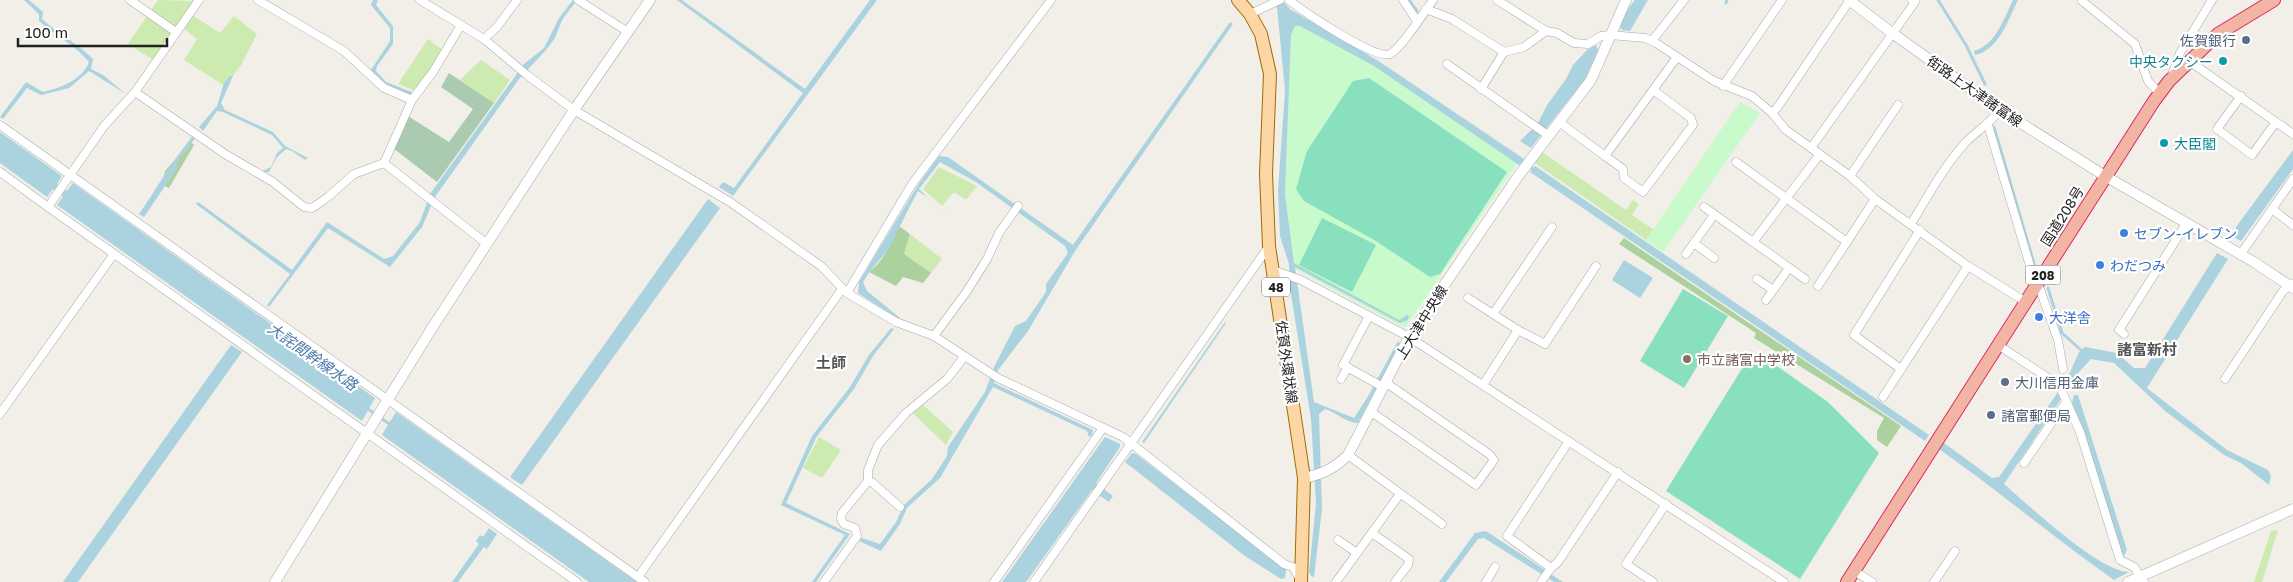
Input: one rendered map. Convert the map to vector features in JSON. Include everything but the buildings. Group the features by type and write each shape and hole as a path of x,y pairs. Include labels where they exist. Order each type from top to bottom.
{"highway":[{"name":"国道208号","path":"1851,576 2105,176 2160,94 2189,61 2218,34 2274,0"}],"main road":[{"name":"佐賀外環状線","path":"1238,0 1250,14 1262,34 1270,74 1266,174 1269,246 1280,272 1308,477 1301,582"}],"street":[{"path":"130,0 176,32"},
{"path":"48,207 104,126 135,92 200,0"},
{"path":"258,0 344,51 384,88 412,100"},
{"path":"420,0 484,39 518,68 574,110 730,202 821,266 844,291 896,322 934,336 994,376 1131,443 1284,564 1293,567 1301,582"},
{"path":"484,39 497,27 516,0"},
{"path":"579,0 628,32"},
{"path":"275,582 432,328 574,110 650,0"},
{"path":"0,125 642,580 844,291 912,184 1051,0"},
{"path":"1250,14 1280,0"},
{"path":"1289,0 1360,46 1381,56 1389,55 1400,48 1433,0"},
{"path":"1403,0 1417,21"},
{"path":"1497,0 1546,32 1557,33 1574,43 1588,44 1601,36 1610,35 1645,38 1723,86 1752,96 1772,113 1786,130 1850,176 1875,199 1968,266 2026,302"},
{"path":"1652,41 1684,0"},
{"path":"1723,86 1782,0"},
{"path":"1772,113 1850,0"},
{"name":"街路上大津諸富線","path":"1850,0 1892,33 2000,110 2105,176 2292,285"},
{"path":"1811,148 1915,2 1912,0"},
{"path":"2169,82 2180,52 2212,0"},
{"path":"2082,1 2135,44 2148,81 2160,94"},
{"path":"1447,64 1549,136 1590,80 1624,2"},
{"path":"1426,9 1452,20 1504,52"},
{"path":"135,92 225,154 273,182 304,207 312,208 328,197 354,174 384,163 412,100 434,72 462,25"},
{"path":"1481,88 1504,52 1524,47 1546,32"},
{"path":"1604,156 1677,57"},
{"path":"2189,61 2293,134"},
{"path":"1559,122 1623,169 1624,178 1643,192 1693,125 1691,118 1653,90"},
{"path":"2241,96 2217,129 2252,154 2276,122"},
{"path":"1850,176 1898,105"},
{"path":"1911,224 1942,173 1966,142 1988,124 2000,110"},
{"path":"1988,124 2033,276 2038,284 2058,340 2063,369"},
{"name":"上大津中央線","path":"1308,477 1324,473 1337,466 1348,455 1409,337 1523,170 1549,136"},
{"path":"1753,242 1820,154"},
{"path":"1736,162 1847,242"},
{"path":"384,163 487,244"},
{"path":"0,172 577,582"},
{"path":"2240,255 2293,179"},
{"path":"1818,286 1875,199"},
{"path":"1704,207 1804,279"},
{"path":"934,336 976,277 999,233 1017,208"},
{"path":"2272,209 2293,225"},
{"path":"1686,254 1714,215"},
{"path":"2124,334 2118,330 2186,224"},
{"path":"1494,314 1552,228"},
{"path":"1901,369 1854,335 1920,230"},
{"path":"1694,243 1714,258"},
{"path":"1034,582 1269,246"},
{"path":"0,414 114,254"},
{"path":"1468,298 1544,344 1596,266"},
{"path":"1883,397 1968,266"},
{"path":"1766,300 1789,268"},
{"path":"1280,272 1301,280 1409,337 1784,582"},
{"path":"1757,279 1773,290"},
{"path":"2225,379 2283,291 2292,285"},
{"path":"1369,316 1343,365 1373,381 1384,384 1489,454 1494,460 1476,485 1370,411"},
{"path":"1483,386 1518,330"},
{"path":"1998,345 2059,385 2080,432 2120,560 2134,566 2142,580"},
{"path":"824,582 857,536 855,528 844,524 841,519 842,513 868,481 868,470 872,456 878,446 906,413 947,379 964,357"},
{"path":"1341,379 1348,367"},
{"path":"2024,463 2066,400"},
{"path":"994,582 1103,428"},
{"path":"1551,568 1507,536 1568,441"},
{"path":"1348,455 1442,524"},
{"path":"1542,580 1558,562 1618,472"},
{"path":"868,481 873,483 900,507"},
{"path":"1336,582 1400,494"},
{"path":"1648,578 1626,564 1666,504"},
{"path":"2128,582 2142,580 2293,509"},
{"path":"1372,532 1409,559 1408,564 1395,582"},
{"path":"1338,540 1357,553"},
{"path":"1934,582 1955,551"},
{"path":"1486,582 1496,567"},
{"path":"1851,576 1872,582"}],"green space":[{"path":"158,0 194,1 153,60 128,44"},
{"path":"192,15 220,33 234,16 257,34 241,65 225,86 184,60 197,39 183,28"},
{"path":"1295,25 1374,66 1517,163 1405,328 1295,269 1285,194 1291,35"},
{"path":"428,39 444,51 415,91 398,84"},
{"path":"481,60 510,80 494,103 460,80"},
{"path":"449,73 494,103 437,182 393,148 408,116 449,142 473,109 441,87"},
{"path":"1369,78 1507,172 1440,274 1430,277 1376,241 1304,201 1296,189 1307,151 1353,81"},
{"path":"1740,102 1760,113 1663,252 1646,240"},
{"path":"191,142 194,145 169,188 162,185 165,171"},
{"path":"1542,152 1626,210 1633,200 1639,204 1632,215 1653,229 1646,240 1535,163"},
{"path":"939,167 977,186 966,200 954,192 942,206 923,189"},
{"path":"1322,218 1376,245 1352,292 1299,265"},
{"path":"899,226 910,234 904,254 931,273 923,283 903,277 896,286 869,272 883,257"},
{"path":"910,234 942,259 931,273 904,254"},
{"path":"1624,238 1901,426 1887,447 1877,440 1877,431 1884,418 1754,338 1756,333 1619,244"},
{"path":"1683,289 1728,316 1684,388 1640,361"},
{"path":"1764,357 1828,402 1879,453 1800,579 1666,491 1746,362"},
{"path":"923,405 953,432 946,445 913,413"},
{"path":"819,437 841,450 822,478 803,468"},
{"path":"2278,530 2262,582 2254,582 2271,531"}],"water":[{"path":"24,0 29,0 43,12 42,19 93,59 91,69 103,75 126,94 89,71 69,88 41,95 27,88 3,119 0,117 26,82 43,92 57,88 76,79 86,69 89,62 78,50 39,21 39,14"},
{"path":"373,0 378,0 376,5 393,26 393,44 377,66 376,71 386,82 412,92 411,95 384,83 371,70 390,41 390,28 371,5"},
{"path":"573,0 577,0 562,20 555,38 519,79 435,197 422,227 390,267 328,228 269,307 267,305 290,274 196,204 198,202 292,270 327,222 384,259 393,256 420,222 430,194 524,64 544,48 559,18"},
{"path":"677,0 682,0 805,89 870,0 877,0 733,196 719,187 723,182 734,188 803,93"},
{"path":"1274,0 1282,0 1290,9 1377,60 1524,159 1519,165 1374,66 1300,26 1295,26 1291,35 1285,194 1294,263 1399,320 1407,315 1409,316 1408,320 1400,323 1295,267 1314,402 1354,418 1398,341 1400,343 1358,423 1349,421 1325,409 1319,414 1322,509 1314,577 1309,572 1316,504 1311,419 1290,288 1289,264 1280,236 1278,191 1285,90 1277,7"},
{"path":"1635,0 1648,0 1630,31 1622,30 1620,27 1627,10"},
{"path":"2013,0 2018,0 1997,41 1983,52 1975,55 1974,51 1982,48 1994,37"},
{"path":"1230,22 1233,24 1075,251 1028,331 998,370 994,383 1093,430 1092,435 1089,437 1087,431 993,387 940,478 907,508 900,524 881,551 859,541 862,538 880,544 896,522 904,505 932,479 947,456 948,447 985,392 994,367 1015,326 1026,321 1046,292 1046,284 1068,253 1065,246 976,182 940,162 919,189 950,219 918,191 891,244 863,282 867,291 899,317 900,320 858,293 859,282 918,185 939,156 948,157 1073,245"},
{"path":"1596,45 1598,50 1585,79 1531,148 1520,141 1538,123 1547,105 1566,79 1573,65 1587,50"},
{"path":"230,76 233,76 221,103 225,110 273,132 285,146 308,158 305,160 286,149 277,157 269,172 264,172 271,167 277,153 283,148 272,135 217,111 203,131 199,127 217,106 224,83"},
{"path":"0,132 62,176 57,184 67,191 73,183 375,398 362,421 57,205 63,196 53,189 47,197 0,163"},
{"path":"192,137 195,138 180,157 176,170 144,217 139,214 171,165"},
{"path":"2293,150 2293,169 2241,241 2230,235"},
{"path":"1535,166 1929,435 1925,441 1530,172"},
{"path":"708,199 720,208 522,485 510,477"},
{"path":"2217,253 2228,259 2147,388 2227,450 2268,470 2271,476 2269,485 2241,463 2224,455 2165,411 2114,363 2091,359 2079,372 2004,484 2083,550 2116,569 2129,572 2114,580 1939,449 1944,443 1992,478 1999,477 2067,379 2079,352 2085,347 2117,353 2134,368 2145,368"},
{"path":"1624,260 1653,278 1640,298 1612,280"},
{"path":"1225,322 1144,443 1142,442"},
{"path":"891,328 894,329 873,356 854,389 817,436 786,503 850,534 816,582 812,582 845,535 781,505 812,436 850,387 869,355"},
{"path":"231,345 242,352 78,582 63,582"},
{"path":"2074,395 2078,395 2127,550 2124,556 2120,551 2084,431 2072,403"},
{"path":"396,412 637,582 589,582 382,435"},
{"path":"1105,437 1120,444 1120,447 1096,483 1113,496 1109,502 1092,490 1026,582 1002,582"},
{"path":"1132,453 1136,454 1286,570 1285,578 1281,579 1245,556 1125,462"},
{"path":"489,528 497,534 487,549 484,547 458,582 452,582 479,544 476,541 480,535 483,537"},
{"path":"1486,531 1563,582 1554,582 1484,538 1478,539 1446,582 1439,582 1475,533"}],"waterway":[{"path":"1409,0 1417,11"},
{"path":"1938,0 1966,45 1985,84"},
{"path":"1994,127 2035,267"},
{"path":"1522,162 1533,169"},
{"path":"2048,288 2062,333 2082,351"},
{"name":"大詫間幹線水路","path":"365,407 391,425"}],"place":[{"name":"佐賀銀行","path":"2246,40"},
{"name":"中央タクシー","path":"2223,61"},
{"name":"大臣閣","path":"2164,143"},
{"name":"セブン-イレブン","path":"2124,233"},
{"name":"わだつみ","path":"2100,265"},
{"name":"大洋舎","path":"2039,317"},
{"name":"市立諸富中学校","path":"1687,359"},
{"name":"大川信用金庫","path":"2005,382"},
{"name":"諸富郵便局","path":"1991,415"}],"district":[{"name":"諸富新村","path":"2147,349"},
{"name":"土師","path":"831,362"}]}
